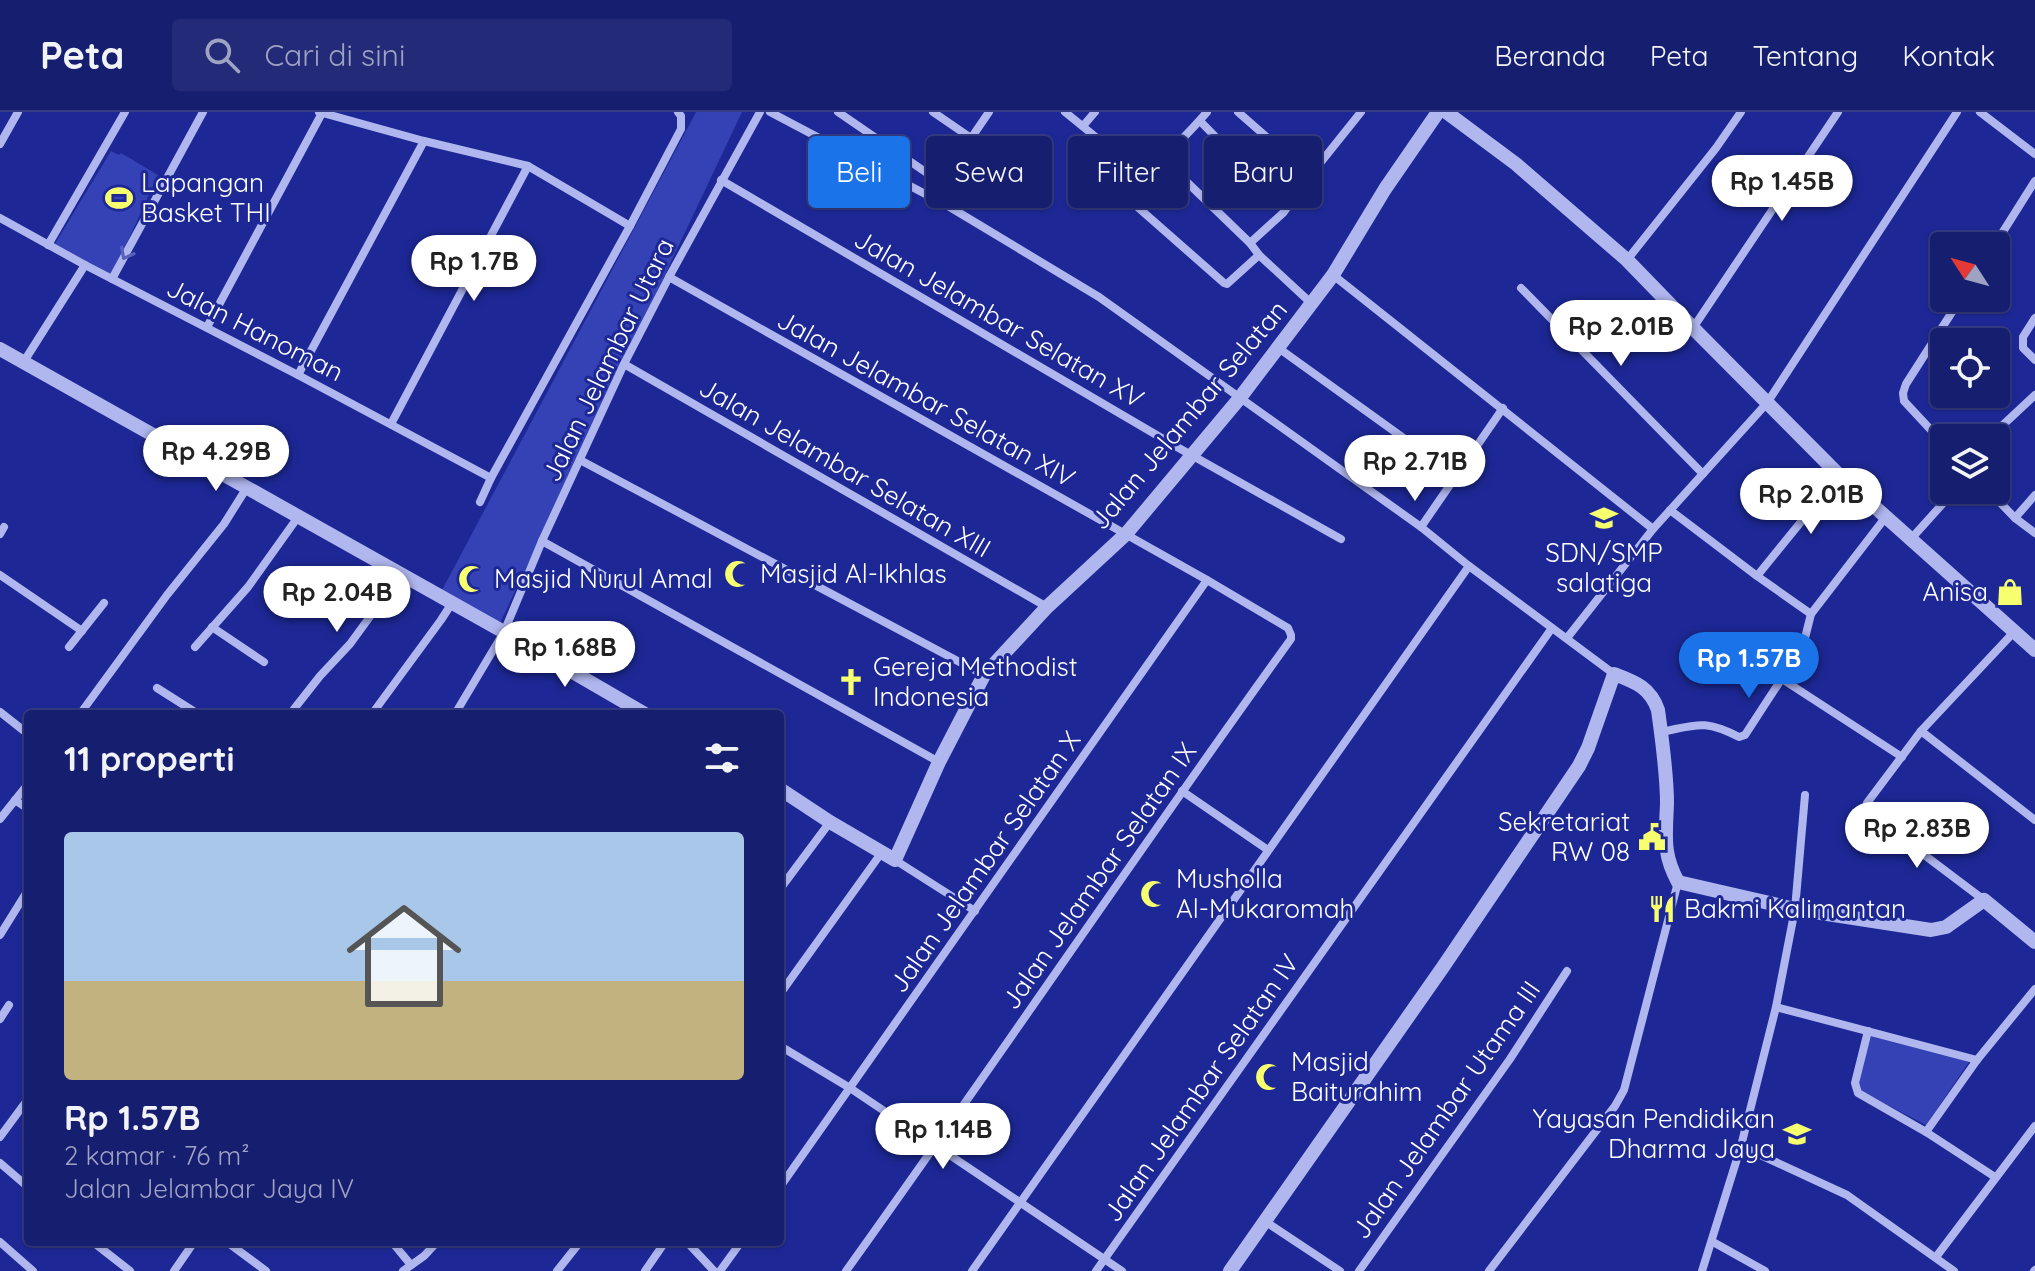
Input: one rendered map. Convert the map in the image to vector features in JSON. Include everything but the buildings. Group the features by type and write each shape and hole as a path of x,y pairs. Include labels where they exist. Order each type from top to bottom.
{"street":[{"path":"0,144 18,112"},
{"path":"48,245 125,112"},
{"path":"112,279 203,112"},
{"name":"Jalan Jelambar Utara","path":"461,710 504,632 542,541 624,364 760,112"},
{"path":"770,112 926,194"},
{"path":"838,112 926,172"},
{"path":"933,112 968,136"},
{"path":"972,136 989,112"},
{"path":"1065,112 1095,136"},
{"path":"1083,126 1095,112"},
{"path":"1185,136 1207,112"},
{"path":"1238,112 1309,171 1317,167 1361,112"},
{"name":"Jalan Jelambar Selatan","path":"784,989 889,856 984,675 1047,607 1126,534 1239,399 1333,275 1385,189 1438,112"},
{"path":"1446,112 1516,164 1627,260 1839,475 2035,650"},
{"path":"1627,260 1741,112"},
{"path":"1693,328 1838,112"},
{"path":"1567,638 1653,529 1767,403 1957,112"},
{"path":"1980,112 2035,154"},
{"path":"207,327 320,113 528,166 630,226"},
{"path":"480,502 681,129 679,114"},
{"path":"1200,121 1286,209 1250,243"},
{"path":"298,375 424,141"},
{"path":"391,424 528,166"},
{"name":"Jalan Jelambar Selatan XV","path":"721,180 1341,539"},
{"path":"2003,232 2035,181"},
{"path":"1188,183 1312,304"},
{"path":"951,208 1099,297 1421,527 1614,674 1640,684 1654,699 1661,732 1667,803 1665,841 1667,856 1678,882 1624,1090 1489,1271"},
{"path":"1139,208 1224,283 1227,284 1259,255"},
{"name":"Jalan Hanoman","path":"0,218 491,478"},
{"path":"23,363 85,265"},
{"path":"1333,275 1653,529"},
{"name":"Jalan Jelambar Selatan XIV","path":"669,277 1288,628"},
{"path":"1521,288 1703,474"},
{"path":"1930,429 1904,401 1903,393 1952,312"},
{"path":"2035,318 2023,337 2023,348 2035,360"},
{"path":"1277,347 1455,475"},
{"path":"2,355 23,363 638,710"},
{"name":"Jalan Jelambar Selatan XIII","path":"624,364 1047,607"},
{"path":"2004,424 2035,395"},
{"path":"1421,527 1503,408"},
{"path":"580,460 984,675"},
{"path":"1757,576 1839,475"},
{"path":"83,710 167,595 217,533 246,489"},
{"path":"2015,518 2035,495"},
{"path":"1910,540 1942,504"},
{"path":"2002,504 2035,533"},
{"path":"1670,510 1811,614"},
{"path":"195,647 248,587 298,517"},
{"path":"1661,732 1698,724 1742,737 1803,646 1811,614 1885,518"},
{"path":"542,541 939,762"},
{"path":"972,1271 1469,566"},
{"path":"294,709 363,627 401,574"},
{"path":"0,575 82,631"},
{"name":"Jalan Jelambar Selatan X","path":"784,1181 1207,580"},
{"path":"69,647 104,603"},
{"path":"375,710 452,603"},
{"path":"212,627 264,662"},
{"name":"Jalan Jelambar Selatan IX","path":"846,1271 1291,639 1288,628"},
{"name":"Jalan Jelambar Selatan IV","path":"1096,1271 1552,628"},
{"path":"2014,632 1921,731 1867,803 1866,809 2035,942"},
{"path":"1230,1271 1579,766 1614,674"},
{"path":"1782,679 1902,757"},
{"path":"157,688 192,710"},
{"path":"0,712 24,731"},
{"path":"1921,731 2035,820"},
{"path":"0,818 24,789"},
{"path":"1182,791 1268,850"},
{"path":"784,792 975,911"},
{"path":"1702,1271 1741,1146 1776,1007 1795,909 1805,795"},
{"path":"15,800 24,806"},
{"path":"784,884 830,822"},
{"path":"1678,882 1795,909 1938,930 1984,900"},
{"path":"0,935 24,896"},
{"name":"Jalan Jelambar Utama III","path":"1359,1271 1510,1059 1567,971"},
{"path":"1926,1132 1977,1060 2035,989"},
{"path":"0,1019 9,1005"},
{"path":"1776,1007 1977,1060"},
{"path":"1868,1031 1855,1083 1861,1096 1926,1132 1995,1177"},
{"path":"784,1048 850,1088 1122,1271"},
{"path":"0,1137 24,1104"},
{"path":"1936,1257 2035,1126"},
{"path":"1741,1146 1847,1195 1954,1271"},
{"path":"0,1163 24,1184"},
{"path":"1266,1222 1340,1271"},
{"path":"0,1242 33,1271"},
{"path":"1713,1242 1765,1271"},
{"path":"98,1246 130,1271"},
{"path":"174,1271 191,1246"},
{"path":"232,1246 266,1271"},
{"path":"395,1246 411,1265"},
{"path":"403,1271 433,1246"},
{"path":"557,1271 577,1246"},
{"path":"645,1271 662,1246"},
{"path":"691,1246 714,1271"},
{"path":"720,1271 738,1246"}],"shaded area":[{"path":"696,112 742,112 500,623 441,592"},
{"path":"111,151 121,153 158,175 111,278 53,247"},
{"path":"1872,1033 1969,1062 1926,1125 1855,1088"}],"place":[{"name":"Lapangan Basket THI","path":"119,198"},
{"name":"SDN/SMP salatiga","path":"1604,518"},
{"name":"Masjid Al-Ikhlas","path":"738,574"},
{"name":"Masjid Nurul Amal","path":"472,579"},
{"name":"Anisa","path":"2010,592"},
{"name":"Gereja Methodist Indonesia","path":"851,682"},
{"name":"Sekretariat RW 08","path":"1652,837"},
{"name":"Musholla Al-Mukaromah","path":"1154,894"},
{"name":"Bakmi Kalimantan","path":"1662,909"},
{"name":"Masjid Baiturahim","path":"1269,1077"},
{"name":"Yayasan Pendidikan Dharma Jaya","path":"1797,1134"}]}
